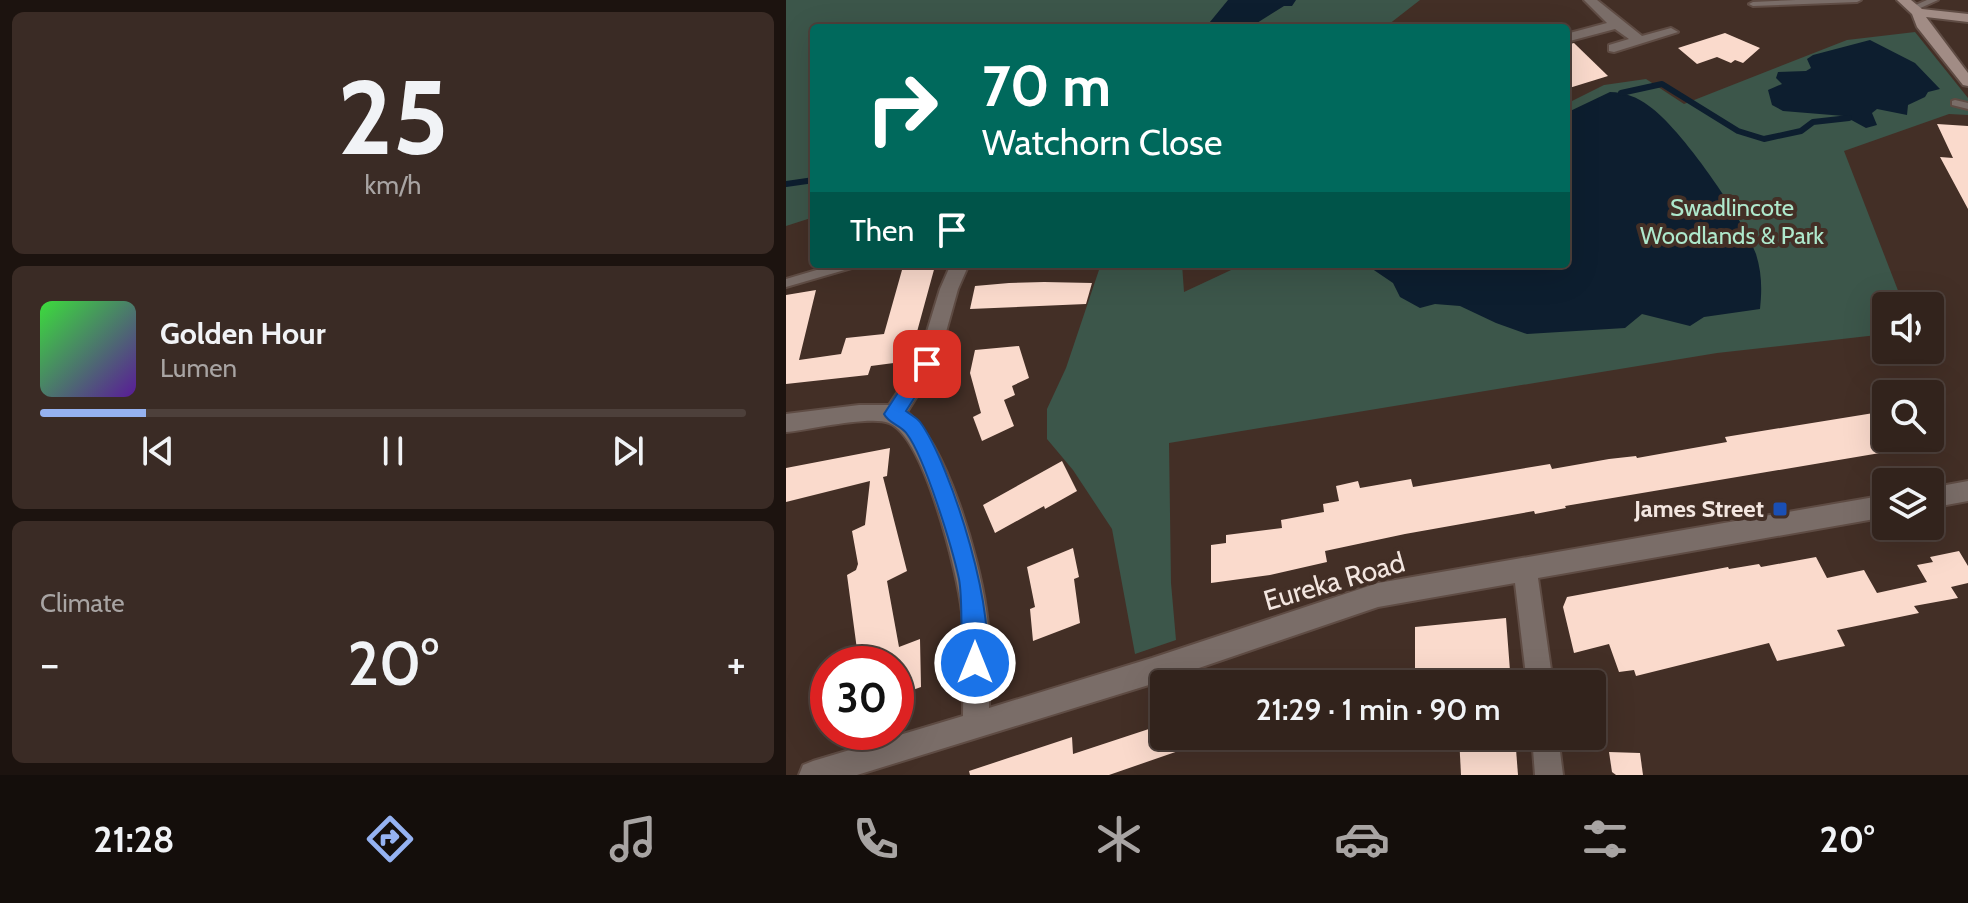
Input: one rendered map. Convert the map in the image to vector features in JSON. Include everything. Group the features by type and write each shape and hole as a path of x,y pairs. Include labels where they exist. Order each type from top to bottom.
{"main road":[{"path":"1912,7 1968,18"},
{"path":"1912,7 1968,82"}],"street":[{"path":"1590,0 1639,40"},
{"path":"1570,37 1618,24"},
{"path":"1614,48 1671,32"},
{"path":"894,414 927,364 958,268"},
{"path":"786,423 894,414 913,426 930,459 969,578 975,612 976,726"},
{"path":"1944,495 1968,491"},
{"name":"Eureka Road","path":"823,773 1378,595 1872,508"},
{"path":"1525,570 1538,670"},
{"path":"1546,750 1549,775"}],"lane":[{"path":"1753,4 1857,0"},
{"path":"1912,7 1934,0"},
{"path":"1955,103 1968,106"},
{"path":"786,283 837,268"}],"green space":[{"path":"786,0 1420,0 1389,24 810,24 810,218 786,226"},
{"name":"Swadlincote Woodlands & Park","path":"1915,32 1968,98 1968,115 1949,114 1844,151 1899,292 1872,292 1872,336 1717,353 1169,443 1171,583 1176,640 1135,654 1112,529 1073,470 1047,439 1047,409 1066,368 1100,268 1182,268 1184,292 1235,268 1570,268 1570,102 1604,85 1646,79 1684,104 1847,40"}],"water":[{"path":"1228,0 1296,0 1292,6 1284,6 1255,24 1208,24"},
{"path":"1870,40 1915,63 1940,89 1928,92 1925,97 1908,105 1907,115 1877,109 1872,113 1877,125 1866,128 1844,116 1783,111 1772,105 1768,90 1782,84 1776,78 1778,72 1806,71 1811,68 1807,59 1813,55"},
{"path":"1610,92 1640,100 1662,117 1710,175 1749,238 1759,268 1760,309 1704,317 1690,326 1642,314 1625,328 1527,334 1460,306 1435,304 1420,308 1400,297 1393,283 1371,268 1570,268 1570,111"}],"building":[{"path":"1725,33 1760,48 1743,63 1735,60 1731,63 1717,57 1697,64 1678,48"},
{"path":"1574,43 1608,76 1570,88 1570,44"},
{"path":"1937,124 1968,126 1968,209 1940,157 1953,158"},
{"path":"934,268 909,361 871,366 868,375 786,384 786,295 816,290 799,360 841,354 846,338 884,334 902,270"},
{"path":"1092,283 1086,304 970,309 975,286"},
{"path":"1019,346 1029,378 1012,386 1015,395 1004,400 1014,426 982,441 973,417 981,413 970,373 975,350"},
{"path":"1872,413 1872,452 1886,452 1405,534 1325,551 1327,562 1270,575 1211,583 1211,545 1226,543 1226,535 1282,528 1281,520 1324,512 1323,504 1339,501 1336,486 1358,481 1360,488 1411,479 1413,487 1550,464 1552,469 1609,459 1637,458 1727,442 1725,437"},
{"path":"890,448 887,476 883,477 907,571 887,581 899,646 857,646 847,575 856,570 858,564 852,531 865,525 870,481 786,502 786,468"},
{"path":"1062,461 1077,491 995,533 983,505"},
{"path":"1073,548 1079,577 1074,579 1080,623 1033,641 1030,609 1035,607 1027,567"},
{"path":"1959,551 1968,566 1968,583 1951,587 1958,598 1914,606 1919,613 1837,630 1845,646 1777,661 1769,643 1636,676 1634,670 1619,672 1609,644 1574,653 1563,607 1567,597 1728,567 1759,564 1761,567 1816,557 1827,578 1864,570 1877,593 1927,582 1917,565 1933,562 1930,557"},
{"path":"1506,618 1510,670 1415,670 1415,627"},
{"path":"920,639 921,687 914,690 914,646 902,646"},
{"path":"1150,729 1150,750 1181,750 1109,775 970,775 969,771 1072,737 1073,754"},
{"path":"1460,750 1516,750 1518,775 1461,775"},
{"path":"1609,752 1640,753 1643,775 1616,775 1612,772"}],"waterway":[{"path":"1621,93 1662,84 1738,131 1764,139 1801,131 1813,122 1849,118"},
{"path":"786,184 810,181"}],"place":[{"name":"James Street","path":"1780,509"}],"route":[{"path":"927,364 894,414 913,426 930,459 953,527 969,578 975,612 975,663"}]}
